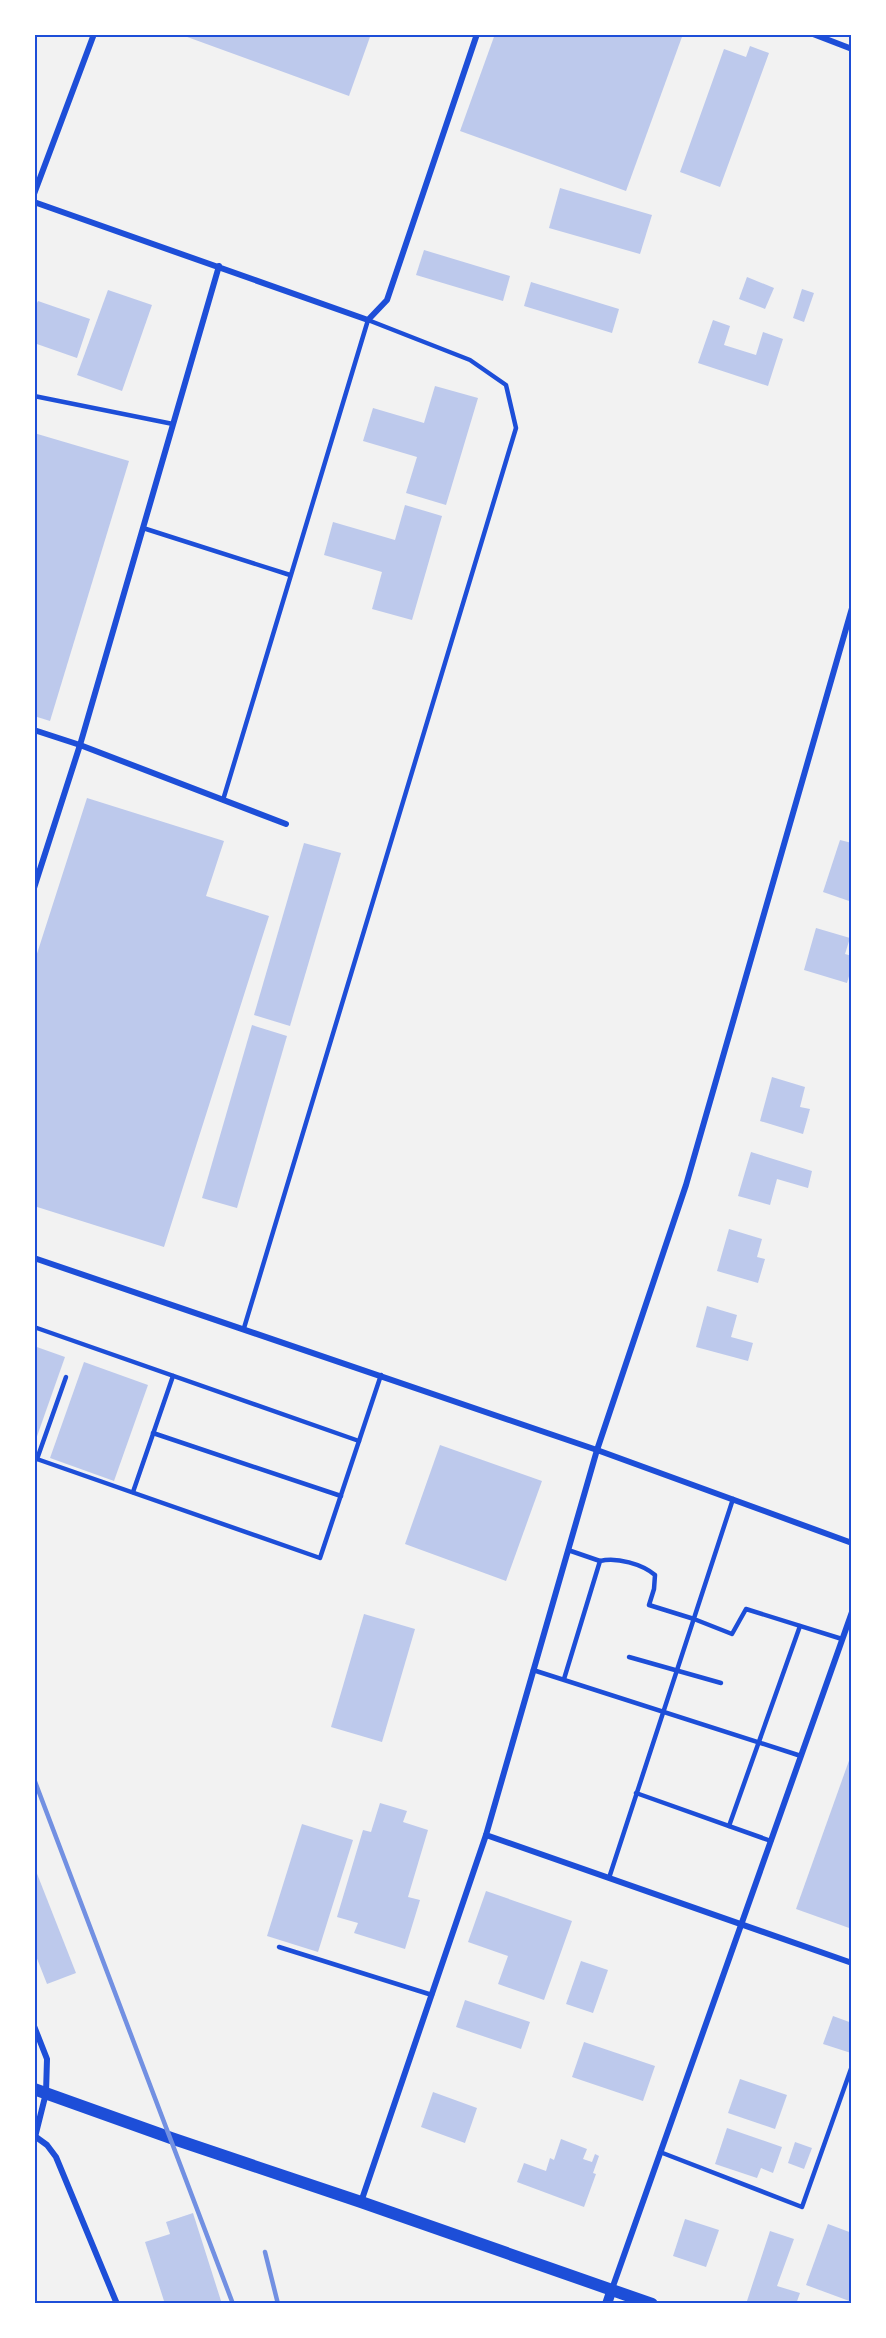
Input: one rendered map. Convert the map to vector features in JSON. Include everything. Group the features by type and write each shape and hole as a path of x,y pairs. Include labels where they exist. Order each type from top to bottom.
{"main road":[{"path":"40,2091 652,2304"}],"street":[{"path":"34,194 94,34"},
{"path":"34,202 368,320 387,300 477,34"},
{"path":"813,34 852,49"},
{"path":"34,888 80,745 219,266"},
{"path":"362,2202 486,1835 597,1450 686,1185 852,608"},
{"path":"34,730 80,745 286,824"},
{"path":"34,1258 597,1450 852,1543"},
{"path":"607,2304 852,1612"},
{"path":"486,1835 852,1963"},
{"path":"34,2026 46,2059 35,2139 47,2145 56,2157 117,2304"}],"lane":[{"path":"224,800 368,320 470,360 506,385 516,428 244,1328"},
{"path":"34,396 173,424"},
{"path":"143,528 290,575"},
{"path":"34,1327 359,1441"},
{"path":"66,1377 36,1459 320,1558 381,1375"},
{"path":"133,1492 173,1376"},
{"path":"153,1433 341,1496"},
{"path":"609,1878 733,1499"},
{"path":"568,1550 600,1561 618,1560 649,1569 656,1575 649,1605 732,1634 746,1609 842,1639"},
{"path":"564,1679 600,1561"},
{"path":"729,1826 800,1626"},
{"path":"628,1657 721,1683"},
{"path":"533,1670 801,1756"},
{"path":"636,1793 771,1841"},
{"path":"279,1947 432,1995"},
{"path":"660,2152 802,2207 852,2066"}],"building":[{"path":"179,34 371,34 349,96"},
{"path":"495,34 683,34 626,191 460,131"},
{"path":"750,46 769,53 720,187 680,172 724,49 746,57"},
{"path":"560,188 652,215 640,254 549,228"},
{"path":"424,250 510,276 503,301 416,275"},
{"path":"747,277 774,288 765,309 739,299"},
{"path":"531,282 619,309 612,333 524,306"},
{"path":"802,289 814,293 804,322 793,318"},
{"path":"108,290 152,305 122,391 77,375"},
{"path":"38,301 90,319 77,358 34,343 34,309"},
{"path":"713,320 730,326 724,345 756,355 763,332 783,339 768,386 698,363"},
{"path":"435,386 478,398 446,505 406,493 417,457 363,441 373,408 424,423"},
{"path":"34,433 129,461 50,721 34,716"},
{"path":"405,505 442,516 412,620 372,609 382,572 324,555 333,522 395,540"},
{"path":"87,798 224,841 206,896 269,916 164,1247 34,1206 34,963"},
{"path":"840,840 852,843 852,902 823,892"},
{"path":"304,843 341,853 290,1026 254,1015"},
{"path":"816,928 850,938 845,954 852,956 852,966 847,983 804,970"},
{"path":"252,1025 287,1036 237,1208 202,1198"},
{"path":"772,1077 805,1087 800,1107 810,1109 803,1134 760,1121"},
{"path":"751,1152 812,1171 808,1188 777,1179 770,1205 738,1196"},
{"path":"729,1229 762,1239 757,1257 765,1259 758,1283 717,1271"},
{"path":"707,1306 737,1315 731,1337 753,1343 748,1361 696,1347"},
{"path":"34,1346 65,1357 35,1442 34,1442"},
{"path":"84,1362 148,1385 114,1481 50,1458"},
{"path":"440,1445 542,1481 506,1581 405,1544"},
{"path":"364,1614 415,1629 382,1742 331,1727"},
{"path":"852,1755 852,1929 796,1909"},
{"path":"380,1803 407,1811 403,1822 428,1830 408,1897 420,1900 405,1949 354,1933 358,1923 337,1917 363,1830 371,1832"},
{"path":"302,1824 353,1840 318,1952 267,1936"},
{"path":"34,1866 76,1973 47,1984 34,1951"},
{"path":"486,1891 572,1921 544,2000 498,1984 508,1956 468,1942"},
{"path":"581,1961 608,1970 593,2013 566,2004"},
{"path":"465,2000 530,2022 521,2049 456,2027"},
{"path":"833,2016 852,2023 851,2053 823,2044"},
{"path":"584,2042 655,2066 643,2101 572,2077"},
{"path":"740,2079 787,2095 775,2129 728,2113"},
{"path":"433,2092 477,2108 465,2143 421,2127"},
{"path":"727,2128 782,2147 773,2173 761,2168 757,2178 715,2164"},
{"path":"561,2139 587,2149 583,2159 592,2162 595,2154 599,2156 593,2173 596,2174 584,2207 517,2182 524,2163 546,2171 550,2158 554,2160"},
{"path":"795,2142 812,2148 804,2169 788,2163"},
{"path":"193,2213 222,2304 165,2304 145,2242 170,2234 166,2222"},
{"path":"685,2219 719,2230 706,2267 673,2256"},
{"path":"828,2224 852,2233 852,2302 806,2285"},
{"path":"770,2231 794,2239 777,2286 800,2293 796,2304 746,2304"}],"railway":[{"path":"34,1779 233,2304"},
{"path":"265,2252 278,2304"}]}
